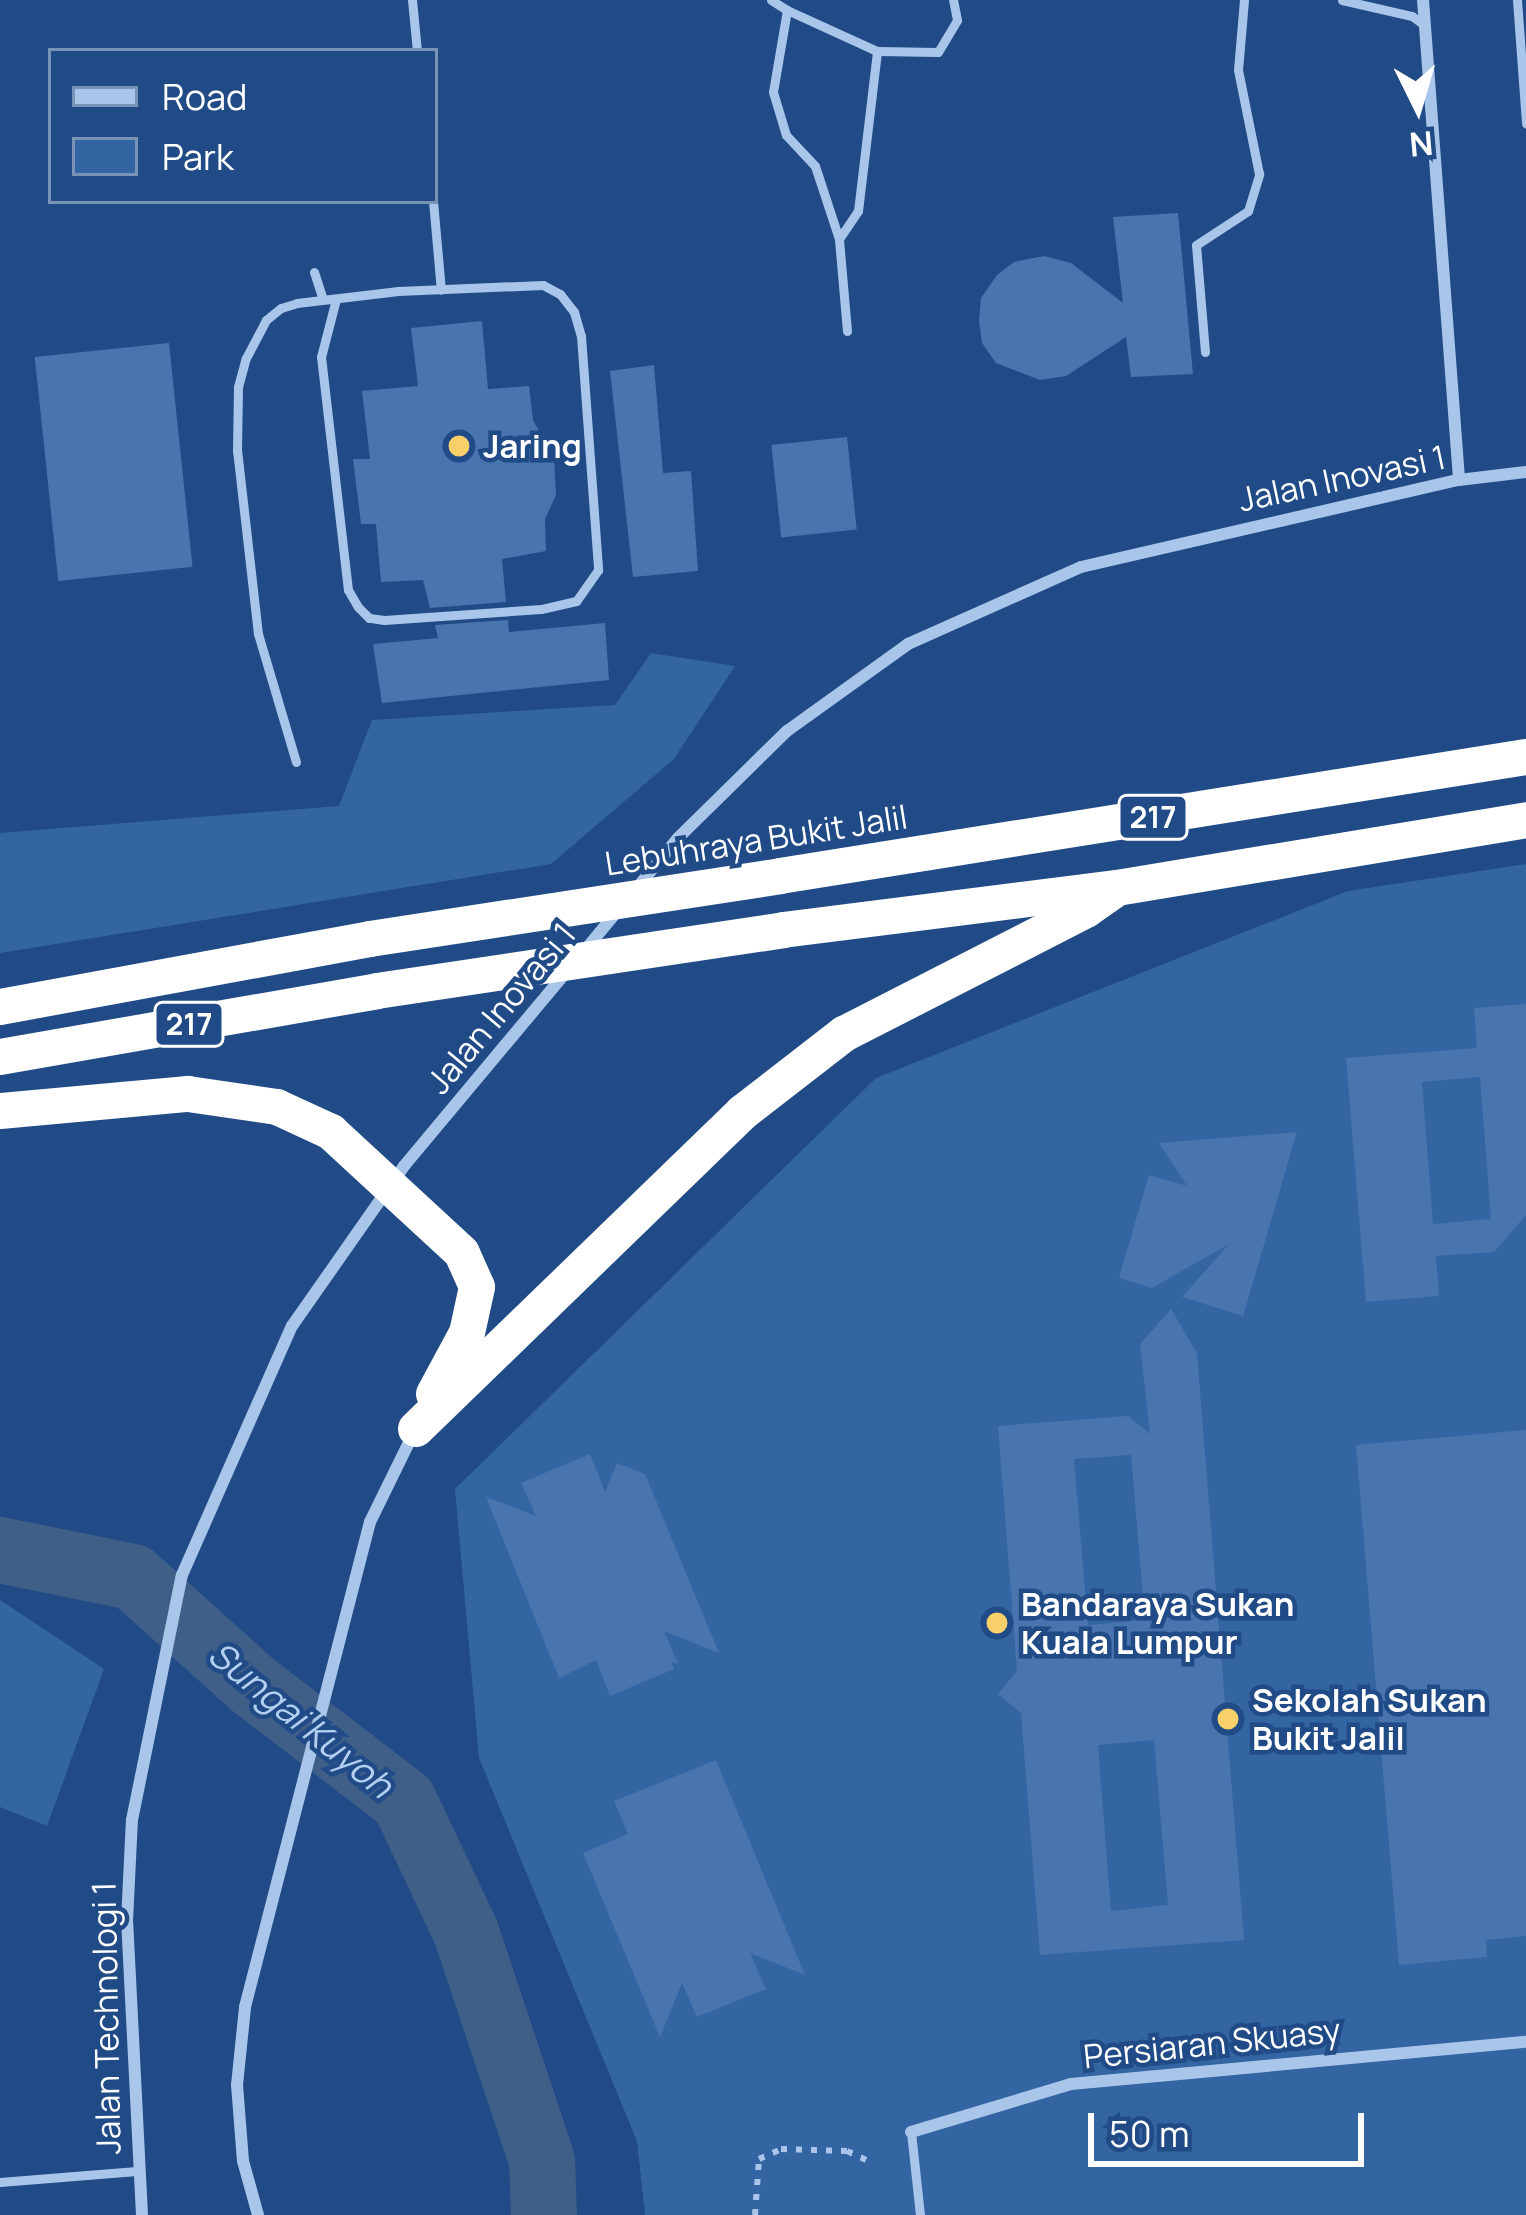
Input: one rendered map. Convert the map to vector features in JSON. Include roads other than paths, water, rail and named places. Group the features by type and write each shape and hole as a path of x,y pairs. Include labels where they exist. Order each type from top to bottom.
{"highway":[{"name":"Lebuhraya Bukit Jalil","path":"0,1007 370,939 1526,758"},
{"name":"217","path":"0,1057 377,991 783,930 1117,888 1526,820"},
{"path":"416,1429 759,1100 844,1034 1086,910 1117,888"},
{"path":"0,1111 188,1094 277,1106 331,1132 462,1253 477,1287 467,1334 416,1429"}],"street":[{"path":"1424,0 1459,480"},
{"name":"Jalan Inovasi 1","path":"132,1820 182,1575 292,1326 404,1166 678,838 788,731 908,644 1081,567 1459,480 1526,472"},
{"path":"258,2215 243,2161 237,2085 245,2007 286,1855 315,1718 370,1522 416,1429"},
{"name":"Jalan Technologi 1","path":"132,1820 127,1921 142,2215"},
{"name":"Persiaran Skuasy","path":"911,2132 1071,2084 1526,2042"}],"lane":[{"path":"412,0 417,48"},
{"path":"771,0 877,51 938,52 957,20 952,0"},
{"path":"1204,352 1196,245 1248,211 1259,174 1238,70 1244,0"},
{"path":"1342,0 1412,16 1424,25"},
{"path":"1517,0 1526,124"},
{"path":"787,10 773,92 786,135 815,166 838,239 847,331"},
{"path":"838,239 858,211 868,94 877,51"},
{"path":"433,204 441,290"},
{"path":"314,272 323,300"},
{"path":"296,762 276,706 254,611 237,451 238,387 254,338 280,308 323,300 441,290 543,285 560,294 574,312 581,336 598,570 576,602 541,609 384,620 369,618 358,607 348,590 321,357 336,299"},
{"path":"911,2132 920,2215"},
{"path":"0,2182 137,2170"}],"waterway":[{"name":"Sungai Kuyoh","path":"0,1550 133,1577 253,1685 404,1801 466,1932 542,2160 544,2215"}],"place":[{"name":"Jaring","path":"459,446"},
{"name":"Bandaraya Sukan Kuala Lumpur","path":"997,1623"},
{"name":"Sekolah Sukan Bukit Jalil","path":"1228,1719"}]}
